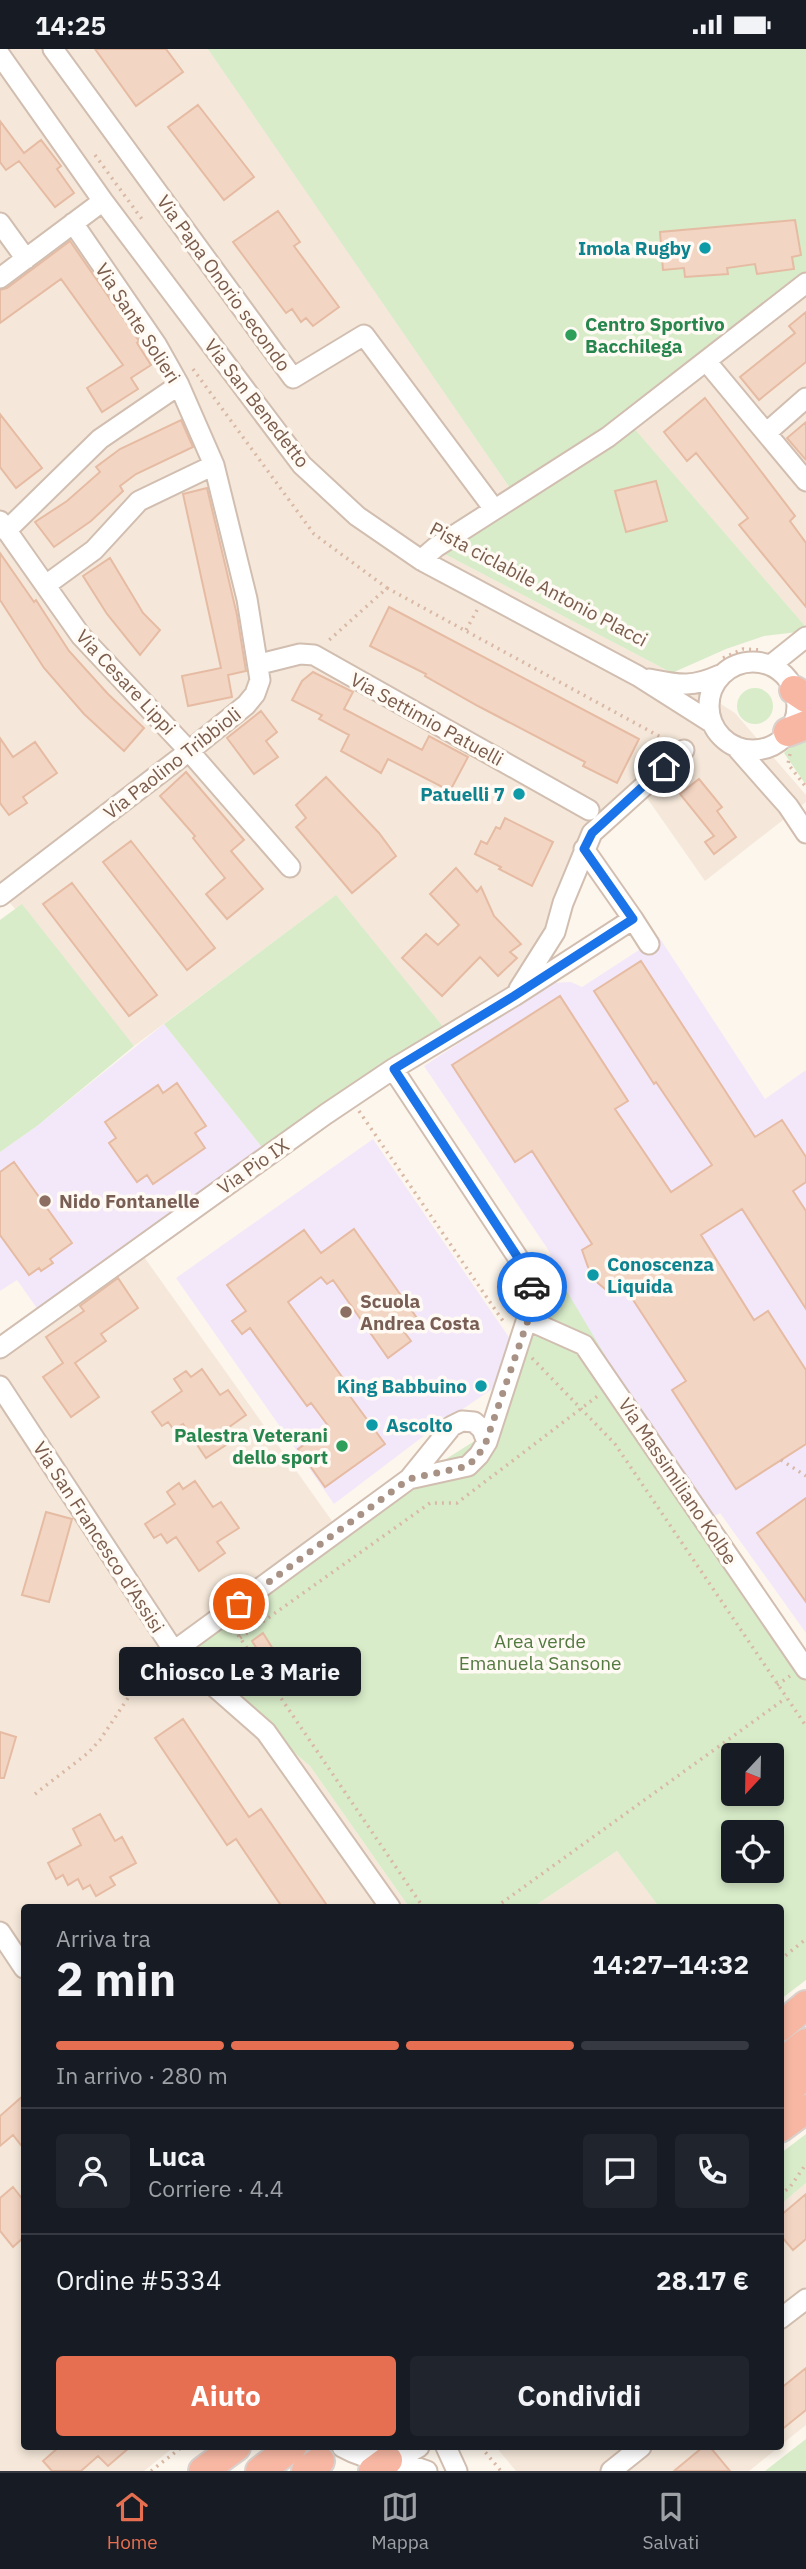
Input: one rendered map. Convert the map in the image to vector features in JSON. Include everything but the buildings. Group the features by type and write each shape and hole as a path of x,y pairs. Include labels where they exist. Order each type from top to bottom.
{"highway":[{"path":"784,2024 806,2005"},
{"path":"784,2061 806,2043"},
{"path":"784,2093 806,2075"},
{"path":"784,2125 806,2109"},
{"path":"204,2471 232,2450"},
{"path":"260,2471 288,2450"}],"street":[{"name":"Via Papa Onorio secondo","path":"53,49 293,378 364,335 494,509"},
{"name":"Via San Benedetto","path":"0,55 103,201 302,465 357,516 421,560 638,676 712,723 788,806 806,833"},
{"path":"0,278 103,201"},
{"path":"0,223 26,259"},
{"name":"Via Sante Solieri","path":"73,223 156,344 179,385 214,465"},
{"path":"421,560 436,547 608,437 806,283"},
{"path":"706,361 806,481"},
{"path":"3,526 100,439 179,385"},
{"path":"766,433 806,398"},
{"path":"46,585 94,550 139,501 214,465"},
{"name":"Via Paolino Tribbioli","path":"0,896 189,751 256,694 260,680 260,664 214,465"},
{"name":"Via Cesare Lippi","path":"3,526 81,636 189,751 290,867"},
{"path":"806,637 778,660 800,694 792,738 771,760 775,771 806,811"},
{"name":"Via Settimio Patuelli","path":"260,664 300,654 314,655 589,810"},
{"name":"Via San Benedetto","path":"638,676 677,685 698,684 717,669 744,662 778,660"},
{"path":"712,723 709,698 717,669"},
{"path":"735,746 748,750 761,749 792,738"},
{"name":"Via Pio IX","path":"514,996 555,932 563,903 592,833 684,750"},
{"path":"584,849 649,944"},
{"name":"Via Pio IX","path":"0,1348 350,1098 633,919"},
{"path":"394,1069 532,1279 533,1300 486,1442 479,1454 468,1466 409,1479"},
{"name":"Via Massimiliano Kolbe","path":"528,1320 584,1345 806,1669"},
{"name":"Via San Francesco d'Assisi","path":"2,1392 174,1651 266,1732 388,1904"},
{"path":"174,1651 409,1479 452,1426 499,1398"},
{"path":"462,1421 474,1422 482,1429 486,1442"},
{"path":"0,1932 21,1964"},
{"path":"784,2316 806,2299"},
{"path":"385,2463 413,2450"},
{"path":"447,2450 457,2471"},
{"path":"611,2471 637,2450"},
{"path":"323,2459 356,2455 427,2471"}],"path":[{"path":"92,150 151,231"},
{"path":"192,367 314,534 387,588 684,750"},
{"path":"320,648 387,588"},
{"path":"717,669 743,649 773,650 778,660"},
{"path":"792,738 788,764 806,787"},
{"path":"350,1098 519,1344 615,1444 806,1726"},
{"path":"422,1904 240,1638 430,1503 457,1503 604,1392"},
{"path":"781,1460 806,1476"},
{"path":"35,1794 88,1753 141,1680"},
{"path":"500,1904 786,1697"},
{"path":"784,1957 806,1939"},
{"path":"784,2192 806,2164"},
{"path":"151,2471 178,2450"},
{"path":"484,2450 501,2471"}],"shaded area":[{"path":"0,49 210,49 514,494 437,550 672,673 735,713 806,795 806,802 705,881 647,798 594,844 526,982 449,1034 335,896 134,1046 3,895 0,896"},
{"path":"806,282 806,627 624,418"},
{"path":"659,937 765,1099 806,1070 806,1633 720,1513 711,1518 540,1264 551,1254 424,1066 551,983 571,982 582,987"},
{"path":"164,1024 265,1151 39,1311 17,1280 0,1291 0,1152 37,1126"},
{"name":"Scuola Andrea Costa","path":"373,1139 515,1346 501,1383 429,1432 334,1504 176,1278"},
{"path":"137,1247 337,1528 203,1675 310,1766 407,1904 21,1904 21,2450 170,2450 144,2471 0,2471 0,1345"},
{"path":"617,1851 657,1904 538,1904"},
{"path":"806,2183 806,2425 784,2443 784,2201"},
{"path":"498,2450 775,2450 749,2471 516,2471"}],"green space":[{"name":"Centro Sportivo Bacchilega","path":"208,49 806,49 806,282 625,418 806,627 806,631 764,636 726,649 672,673 437,550 514,494"},
{"path":"755,688 768,693 773,706 768,719 755,724 742,719 737,706 742,693"},
{"path":"806,740 806,785 784,753 791,746"},
{"path":"336,895 449,1034 265,1151 164,1024"},
{"path":"22,904 134,1046 37,1126 0,1152 0,920"},
{"name":"Area verde Emanuela Sansone","path":"556,1273 653,1436 806,1659 806,1980 784,1997 784,1904 657,1904 617,1851 538,1904 407,1904 310,1766 203,1675 189,1644 337,1528 484,1435"},
{"path":"806,2134 806,2183 784,2201 784,2151"},
{"path":"806,2439 806,2471 765,2471"}],"way so far":[{"path":"239,1604 409,1479 468,1466 486,1442 528,1320 533,1300 532,1287"}],"place":[{"name":"Imola Rugby","path":"705,248"},
{"name":"Centro Sportivo Bacchilega","path":"571,335"},
{"name":"Patuelli 7","path":"519,794"},
{"name":"Nido Fontanelle","path":"45,1201"},
{"name":"Conoscenza Liquida","path":"593,1275"},
{"name":"Scuola Andrea Costa","path":"346,1312"},
{"name":"King Babbuino","path":"481,1386"},
{"name":"Ascolto","path":"372,1425"},
{"name":"Palestra Veterani dello sport","path":"342,1446"},
{"name":"Chiosco Le 3 Marie","path":"239,1604"}],"route":[{"path":"532,1287 532,1279 394,1069 633,919 584,849 592,833 664,767"}]}
